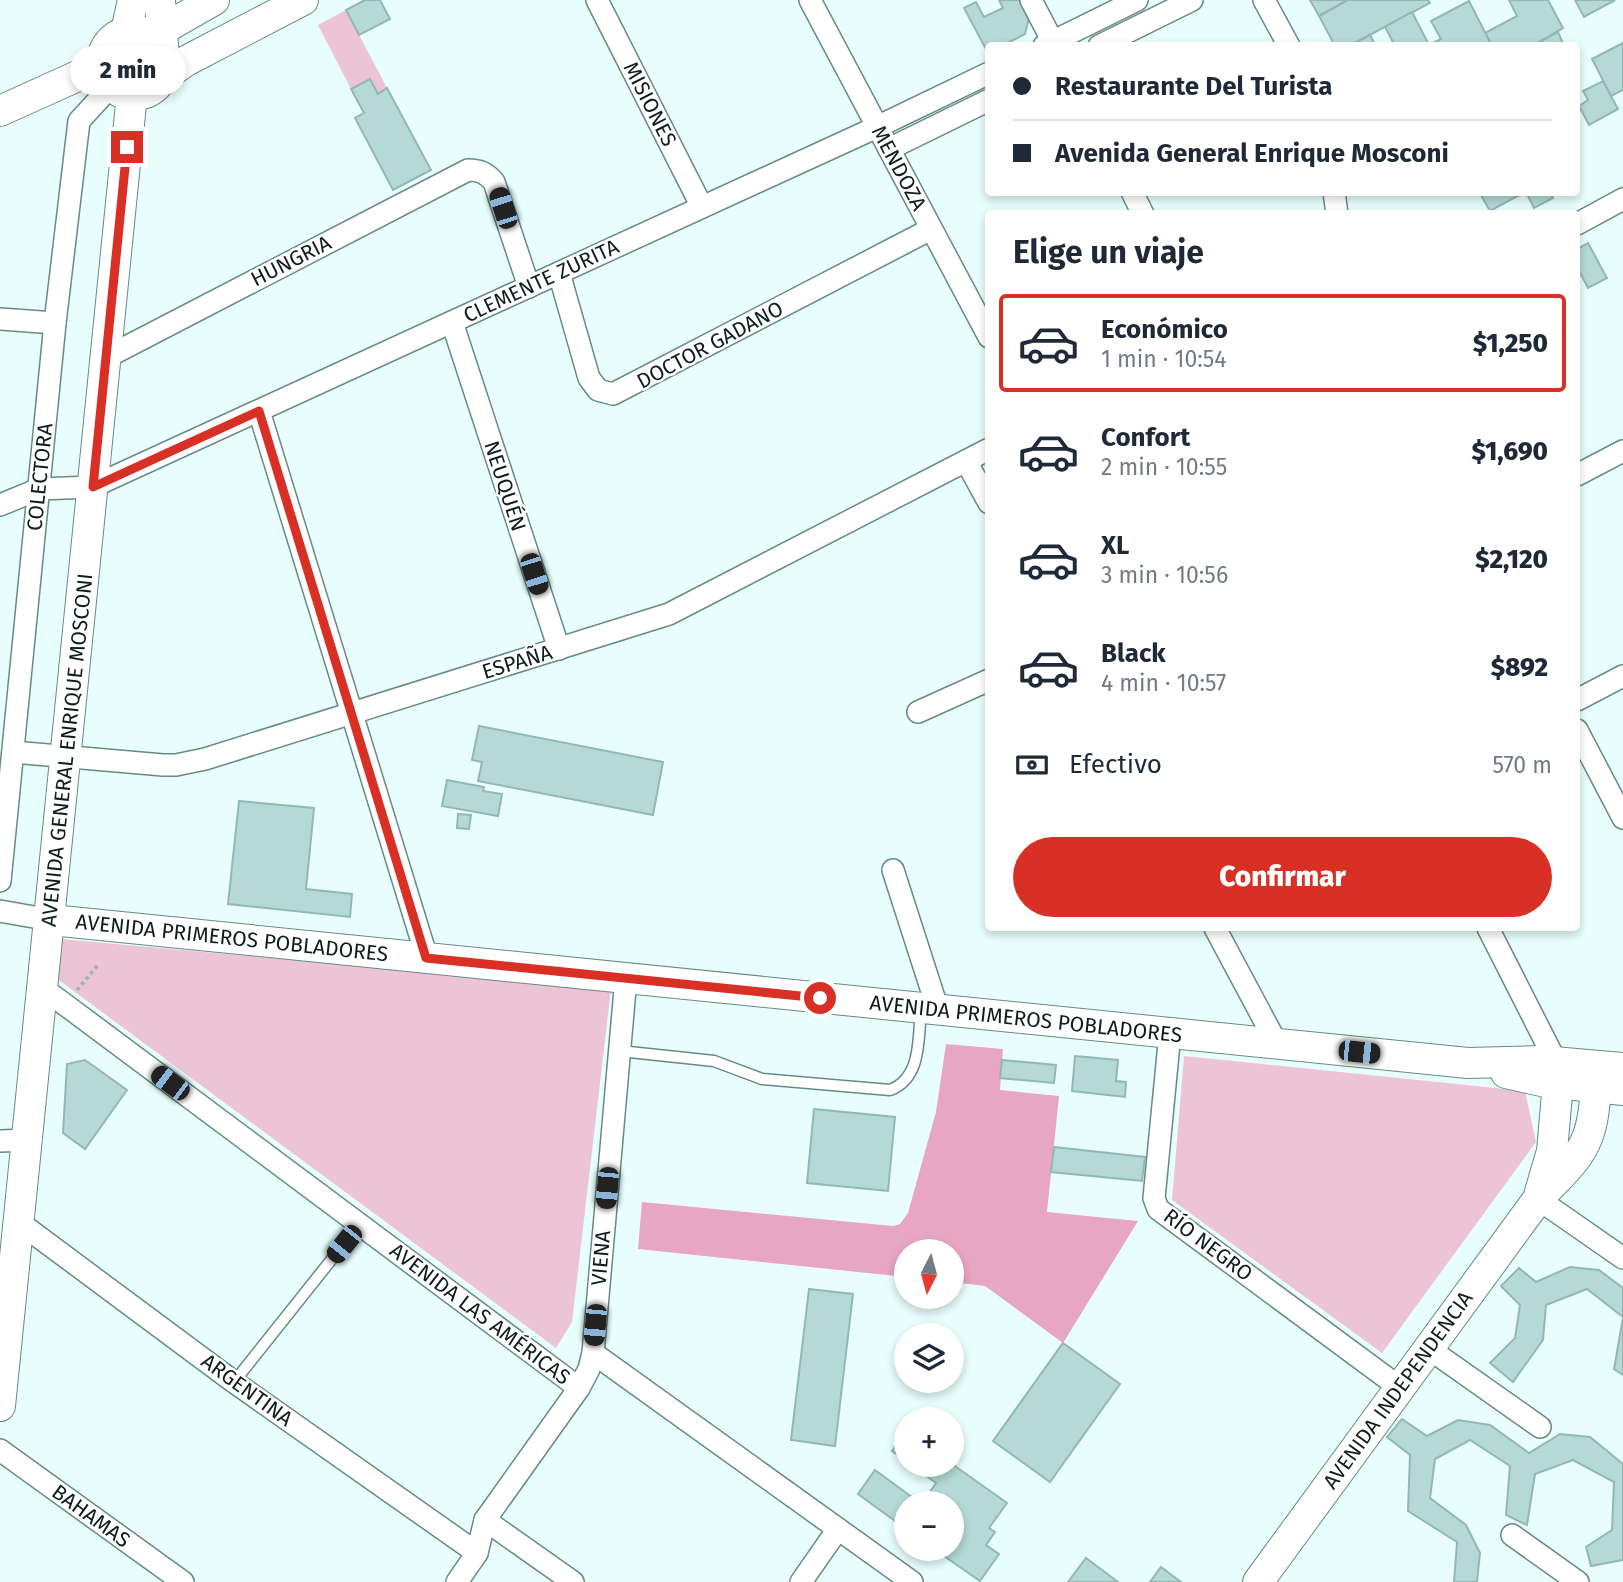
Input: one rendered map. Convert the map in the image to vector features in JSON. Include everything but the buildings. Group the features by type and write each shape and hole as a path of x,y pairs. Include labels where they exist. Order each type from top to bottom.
{"street":[{"name":"AVENIDA GENERAL ENRIQUE MOSCONI","path":"0,1396 20,1223 14,1141 54,997 51,920 105,358 126,82 163,75 166,64 152,30 133,0"},
{"path":"126,82 106,47 117,36 152,30 214,0"},
{"path":"0,111 164,76 186,61 303,0"},
{"name":"MISIONES","path":"597,0 702,208"},
{"name":"MENDOZA","path":"810,0 985,329"},
{"path":"1031,0 1050,42"},
{"path":"1055,42 1137,0"},
{"path":"1108,42 1192,0"},
{"path":"1264,0 1287,42"},
{"name":"CLEMENTE ZURITA","path":"93,487 702,208 985,75"},
{"name":"COLECTORA","path":"0,881 5,780 13,752 55,323 79,121 126,82"},
{"path":"889,149 985,102"},
{"name":"HUNGRIA","path":"105,358 460,174 478,170 494,181 529,287"},
{"path":"1580,222 1623,199"},
{"name":"DOCTOR GADANO","path":"559,273 589,378 598,390 613,394 932,229"},
{"path":"0,320 55,323"},
{"name":"NEUQUÉN","path":"452,323 559,649"},
{"path":"259,411 426,958"},
{"name":"ESPAÑA","path":"13,752 176,765 205,759 352,714 654,620 684,608 985,451"},
{"path":"1580,473 1623,451"},
{"path":"966,461 985,496"},
{"path":"0,505 39,489 93,487"},
{"path":"1580,698 1623,676"},
{"path":"918,712 985,682"},
{"path":"1580,736 1623,818"},
{"path":"893,870 929,1009"},
{"name":"AVENIDA PRIMEROS POBLADORES","path":"0,911 51,920 1589,1074"},
{"path":"1216,931 1277,1044"},
{"path":"1490,931 1589,1074"},
{"name":"VIENA","path":"457,1582 477,1553 485,1520 579,1388 589,1369 593,1353 626,978"},
{"name":"AVENIDA LAS AMÉRICAS","path":"54,997 579,1388"},
{"name":"RÍO NEGRO","path":"1170,1033 1154,1198 1158,1209 1399,1387"},
{"name":"AVENIDA INDEPENDENCIA","path":"1258,1582 1538,1199 1584,1146 1591,1124 1589,1074"},
{"path":"1538,1199 1623,1258"},
{"name":"ARGENTINA","path":"20,1223 234,1382 477,1553"},
{"path":"1428,1348 1540,1427"},
{"name":"AVENIDA LAS AMÉRICAS","path":"593,1353 912,1582"},
{"name":"BAHAMAS","path":"0,1450 183,1582"},
{"path":"485,1520 573,1582"},
{"path":"801,1582 838,1528"},
{"path":"1512,1535 1578,1582"}],"lane":[{"path":"620,1052 714,1061 762,1079 890,1090 905,1082 911,1072 929,1009"},
{"path":"234,1382 359,1224"}],"path":[{"path":"54,997 98,965"}],"shaded area":[{"path":"346,10 387,88 378,94 370,79 351,89 318,25"},
{"path":"134,41 149,48 156,63 149,78 134,85 119,78 112,63 119,48"},
{"path":"61,939 611,989 572,1322 556,1348 56,978"},
{"path":"946,1044 1003,1049 1000,1090 1059,1096 1047,1212 1138,1221 1063,1343 985,1286 964,1283 964,1239 894,1239 894,1276 638,1249 642,1202 893,1226 900,1224 908,1213 936,1112"},
{"path":"1184,1056 1525,1091 1536,1142 1382,1353 1172,1200"}],"route":[{"path":"127,147 93,487 259,411 426,958 820,998"}]}
